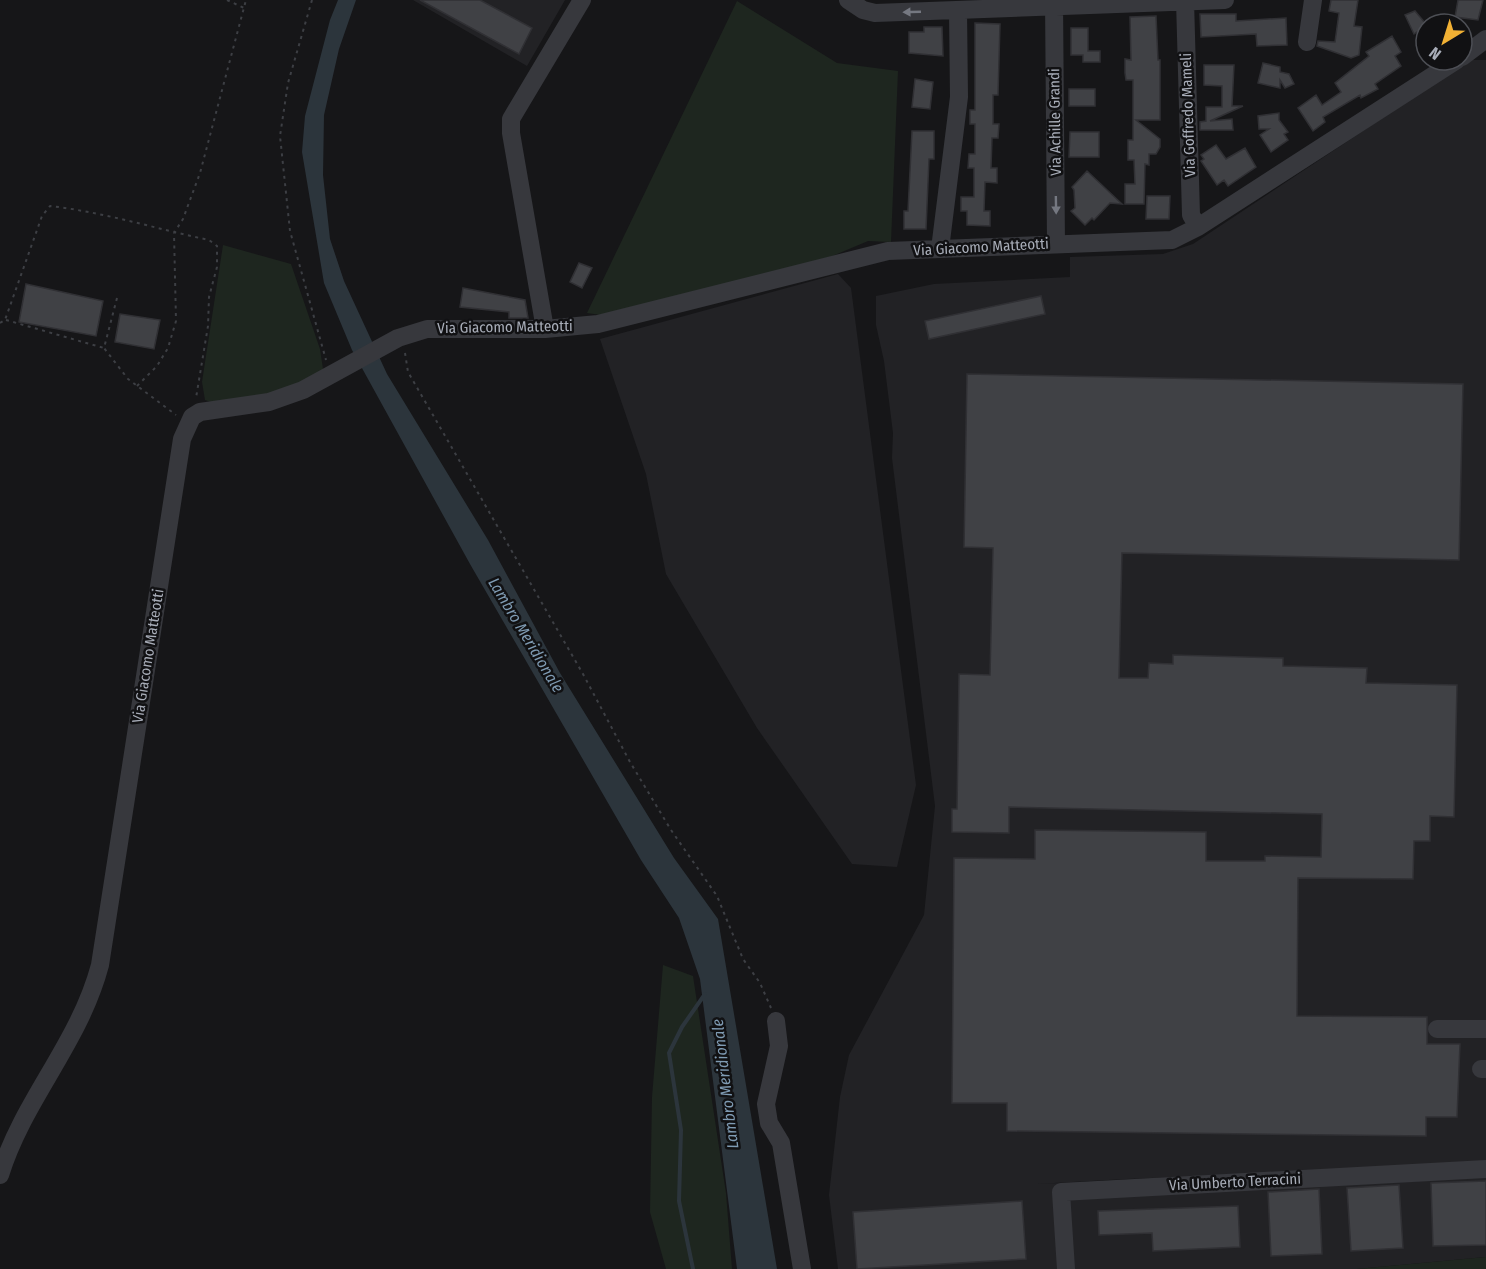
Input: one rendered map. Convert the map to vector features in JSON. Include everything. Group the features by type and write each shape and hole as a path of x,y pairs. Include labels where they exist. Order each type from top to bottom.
{"street":[{"path":"545,329 511,133 511,119 582,0"},
{"path":"848,0 863,10 875,13 1054,3 1225,0"},
{"path":"1307,42 1313,0"},
{"name":"Via Goffredo Mameli","path":"1185,1 1191,215 1198,227"},
{"name":"Via Achille Grandi","path":"1054,3 1056,244"},
{"path":"940,249 959,97 958,10"},
{"name":"Via Giacomo Matteotti","path":"1474,50 1486,39"},
{"name":"Via Giacomo Matteotti","path":"0,1175 20,1125 80,1022 100,965 182,440 190,421 200,412 269,402 327,378 406,335 427,329 545,329 598,324 888,251 1172,240 1198,227 1443,72"},
{"path":"776,1021 778,1046 766,1104 769,1123 781,1143 802,1269"},
{"path":"1437,1029 1486,1029"},
{"name":"Via Umberto Terracini","path":"1066,1269 1061,1191 1486,1169"}],"path":[{"path":"226,0 244,8"},
{"path":"137,386 168,348 176,321 174,233 183,219 200,173 246,0"},
{"path":"312,0 288,83 280,136 290,231 326,354 327,378"},
{"path":"0,323 5,320 42,216 50,206 83,209 209,240 217,246 217,267 209,297 204,355 190,421 128,379 104,348 5,320"},
{"path":"104,348 117,298"},
{"path":"406,335 404,351 408,372 583,674 630,762 671,830 717,896 743,959 760,983 776,1021"}],"shaded area":[{"path":"413,0 565,0 527,66"},
{"path":"737,1 837,63 898,71 891,242 868,241 830,257 607,316 587,313"},
{"path":"1474,60 1486,60 1486,1257 1357,1269 838,1269 829,1195 840,1097 849,1055 924,915 935,806 892,458 893,433 884,361 876,325 876,296 934,284 1070,277 1070,257 1163,254 1193,244 1452,72 1474,72","holes":["1247,1174 1247,1175 1036,1184 1127,1179"]},
{"path":"223,245 291,264 320,349 323,369 317,379 246,401 217,403 205,400 202,382"},
{"path":"838,274 851,288 916,785 897,867 852,864 757,728 666,574 646,474 600,339"},
{"path":"663,965 693,976 726,1193 732,1269 666,1269 650,1212 652,1097"},
{"path":"1486,1257 1486,1269 1357,1269"}],"water":[{"name":"Lambro Meridionale","path":"338,0 356,0 339,49 324,115 323,175 330,239 344,281 387,374 488,540 560,673 674,858 718,919 777,1269 737,1269 700,979 679,918 641,860 470,564 352,350 324,283 302,152 305,116 330,20"}],"building":[{"path":"420,0 480,0 532,28 519,54"},
{"path":"1331,0 1358,0 1354,26 1362,27 1359,55 1351,58 1317,46 1318,41 1335,42 1339,13 1329,11"},
{"path":"1458,0 1483,0 1478,20 1474,19 1474,12 1456,12"},
{"path":"1415,11 1416,12 1414,12 1414,34 1405,15"},
{"path":"1200,14 1236,14 1236,21 1286,18 1287,45 1257,46 1256,34 1201,37"},
{"path":"1156,16 1158,60 1160,60 1160,120 1136,120 1160,139 1160,147 1156,154 1149,154 1149,165 1145,164 1144,204 1125,204 1125,184 1135,184 1134,160 1128,160 1128,140 1133,140 1133,80 1126,80 1125,73 1125,59 1131,60 1130,17"},
{"path":"975,23 1000,24 998,95 993,95 993,124 999,124 998,138 992,138 991,168 997,168 997,183 985,182 984,211 990,211 990,226 967,225 967,211 961,211 961,197 974,197 974,168 968,168 969,154 975,154 975,124 970,124 970,110 975,110"},
{"path":"924,27 942,27 943,56 909,53 909,32 924,32"},
{"path":"1071,28 1088,28 1088,51 1100,51 1100,62 1083,62 1083,55 1071,55"},
{"path":"1392,36 1401,52 1395,56 1401,66 1375,84 1378,89 1361,98 1360,95 1323,117 1325,122 1313,131 1298,108 1316,95 1322,105 1341,92 1335,83 1369,56 1366,52"},
{"path":"1263,63 1280,67 1280,72 1289,74 1294,84 1285,88 1280,80 1280,88 1258,83"},
{"path":"1204,65 1234,65 1232,106 1243,106 1210,121 1232,119 1233,130 1200,130 1200,122 1206,121 1206,107 1222,107 1222,86 1204,85"},
{"path":"915,79 933,82 930,109 912,107"},
{"path":"1069,89 1095,89 1095,106 1069,106"},
{"path":"1279,113 1279,120 1288,132 1284,134 1288,140 1271,152 1260,135 1269,129 1259,129 1258,116"},
{"path":"912,131 934,131 934,159 929,159 926,229 904,229 904,211 908,211"},
{"path":"1070,132 1099,132 1099,157 1069,157"},
{"path":"1216,145 1226,159 1245,148 1256,167 1228,186 1224,180 1217,185 1201,161 1204,159 1201,155"},
{"path":"1087,171 1122,204 1110,203 1094,220 1092,218 1085,225 1071,211 1075,208 1072,187"},
{"path":"1147,196 1170,196 1169,219 1146,219"},
{"path":"579,263 592,268 582,288 570,282"},
{"path":"26,284 103,301 96,336 19,322"},
{"path":"463,288 525,300 528,318 509,318 509,312 460,307"},
{"path":"1041,296 1045,314 929,339 925,321"},
{"path":"120,314 160,320 154,349 115,342"},
{"path":"967,374 1463,384 1459,560 1122,553 1119,678 1148,678 1149,663 1173,664 1173,655 1283,658 1283,666 1367,668 1366,683 1457,685 1454,817 1430,816 1430,841 1414,841 1413,879 1298,878 1297,1016 1427,1017 1427,1044 1460,1044 1457,1117 1426,1117 1426,1136 1007,1131 1007,1103 952,1103 954,858 1035,859 1035,830 1206,832 1206,861 1265,861 1265,856 1321,857 1322,814 1009,807 1009,833 952,832 952,809 957,809 959,674 990,675 993,548 964,547"},
{"path":"1486,1181 1486,1245 1433,1246 1431,1183"},
{"path":"1399,1185 1403,1248 1351,1251 1347,1188"},
{"path":"1319,1189 1322,1254 1271,1256 1268,1192"},
{"path":"1022,1201 1026,1259 857,1269 853,1212"},
{"path":"1238,1206 1240,1247 1153,1251 1152,1233 1099,1235 1098,1211"}],"waterway":[{"path":"693,1269 679,1201 681,1130 669,1053 682,1027 705,994"}]}
